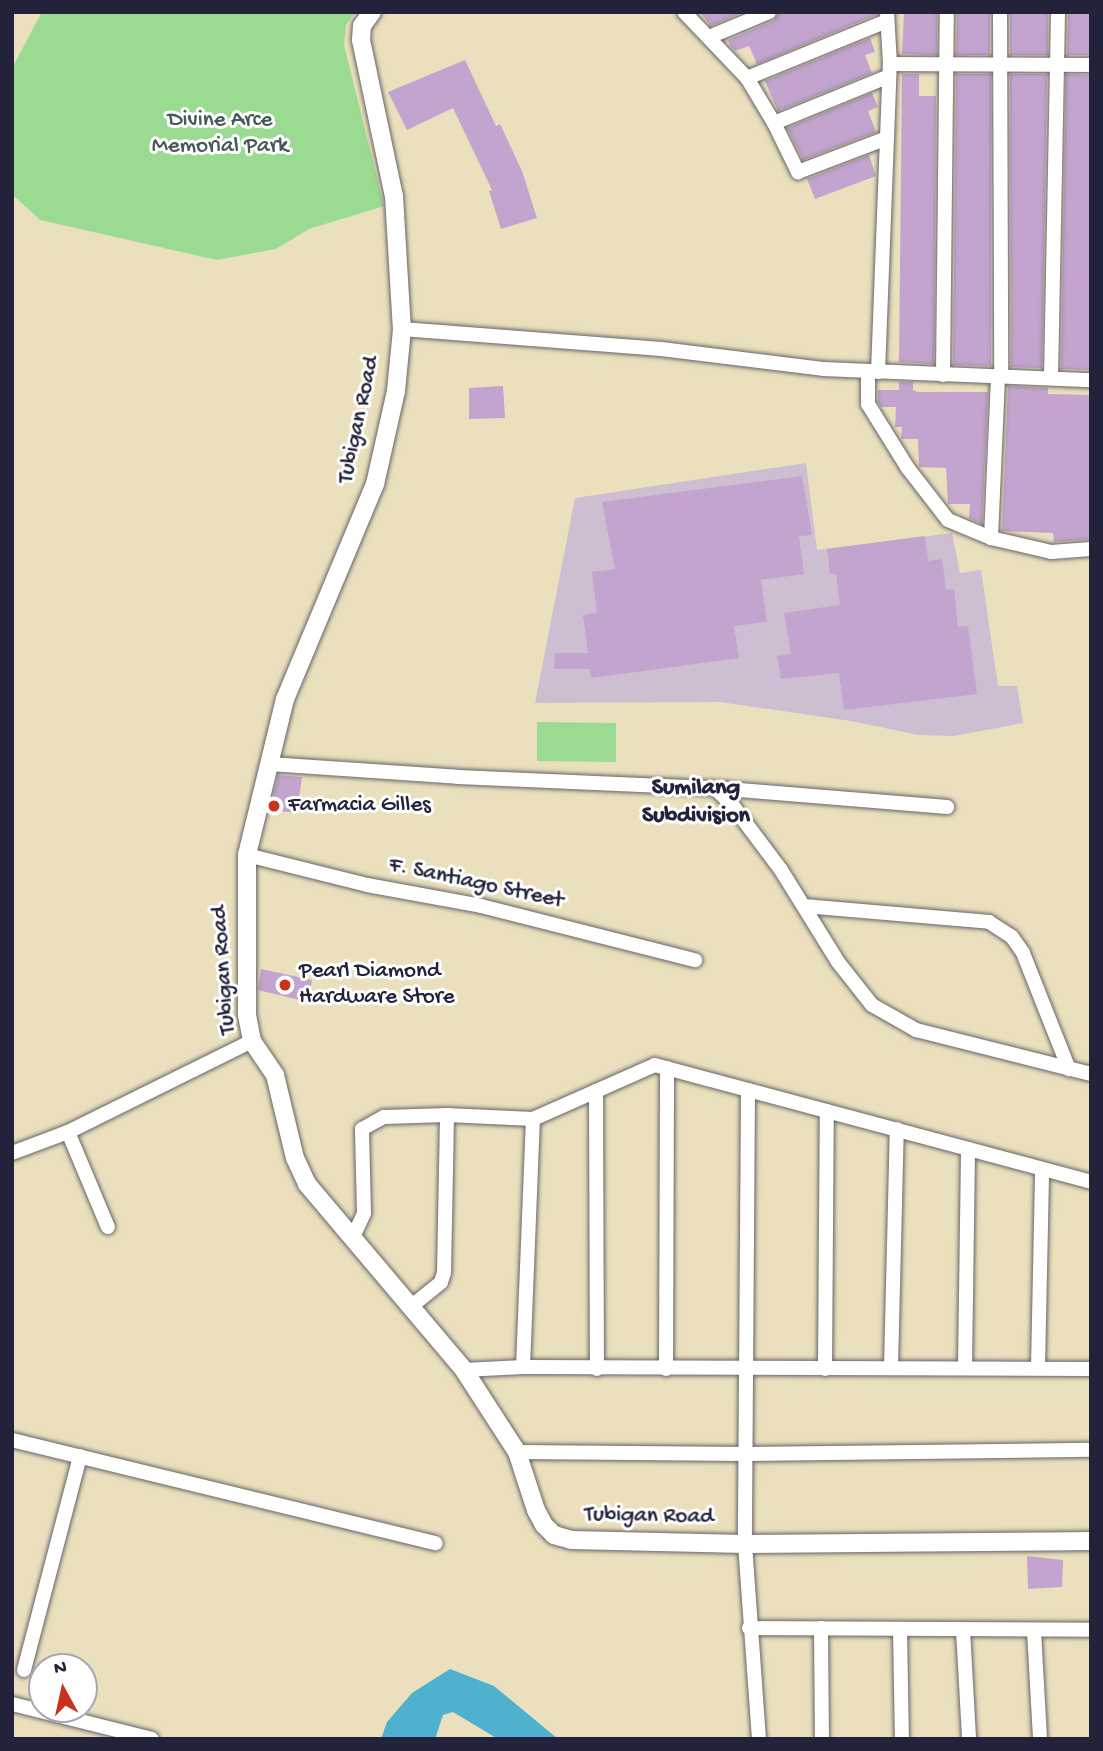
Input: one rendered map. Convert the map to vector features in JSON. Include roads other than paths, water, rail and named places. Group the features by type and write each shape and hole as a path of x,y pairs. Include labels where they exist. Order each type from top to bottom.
{"street":[{"name":"Tubigan Road","path":"372,12 362,26 362,58 394,196 402,329 396,391 375,484 285,699 247,855 247,1015 252,1041 275,1075 295,1158 307,1184 413,1305 464,1370 517,1451 536,1510 544,1525 554,1535 571,1540 745,1544 1091,1541"},
{"path":"684,12 747,78 774,123 797,172 887,138"},
{"path":"709,37 769,12"},
{"path":"943,375 947,12"},
{"path":"991,538 999,377 1000,12"},
{"path":"1051,379 1058,12"},
{"path":"747,78 887,17 887,138 873,372 868,404 908,467 948,520 991,538 1051,552 1091,549"},
{"path":"774,123 889,70 947,64 1091,65"},
{"path":"402,329 661,349 873,372 1091,380"},
{"path":"269,764 458,777 715,788 947,807"},
{"path":"715,788 752,830 855,984 872,1005 891,1019 937,1036 1091,1074"},
{"name":"F. Santiago Street","path":"247,855 367,886 506,911 695,960"},
{"path":"804,906 989,922 1012,937 1023,953 1069,1069"},
{"path":"12,1153 68,1132 252,1041"},
{"path":"353,1237 363,1213 362,1129 384,1117 447,1115 533,1119 655,1065 1091,1182"},
{"path":"666,1369 667,1068"},
{"path":"748,1090 745,1544 759,1739"},
{"path":"596,1091 597,1369"},
{"path":"825,1369 827,1111"},
{"path":"413,1305 441,1282 444,1273 447,1115"},
{"path":"523,1367 533,1119"},
{"path":"891,1367 897,1129"},
{"path":"68,1132 108,1227"},
{"path":"965,1367 968,1149"},
{"path":"1038,1367 1042,1169"},
{"path":"464,1370 523,1367 1091,1369"},
{"path":"13,1442 436,1543"},
{"path":"517,1451 746,1454 1091,1450"},
{"path":"24,1670 80,1456"},
{"path":"749,1628 1091,1630"},
{"path":"821,1628 822,1739"},
{"path":"900,1629 902,1739"},
{"path":"964,1630 969,1739"},
{"path":"1034,1631 1040,1739"},
{"path":"12,1704 152,1739"}],"water":[{"path":"450,1669 494,1686 558,1739 498,1739 453,1712 443,1715 435,1739 381,1739 387,1722 412,1693"}],"place":[{"name":"Farmacia Gilles","path":"274,806"},
{"name":"Pearl Diamond Hardware Store","path":"285,985"}],"district":[{"name":"Sumilang Subdivision","path":"696,803"}],"park label":[{"name":"Divine Arce Memorial Park","path":"220,134"}]}
